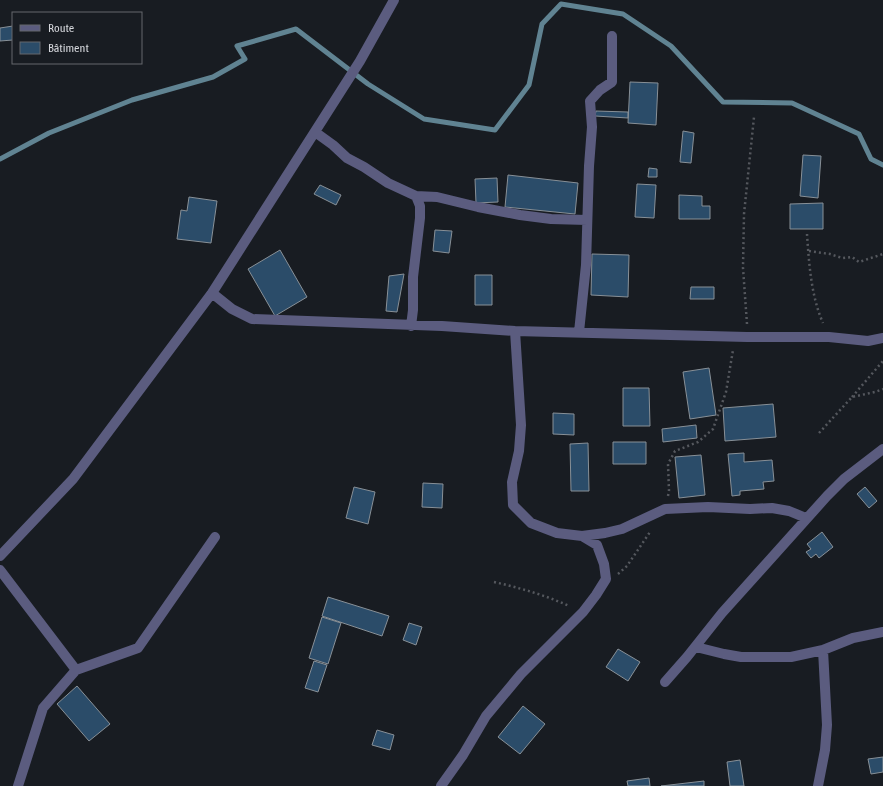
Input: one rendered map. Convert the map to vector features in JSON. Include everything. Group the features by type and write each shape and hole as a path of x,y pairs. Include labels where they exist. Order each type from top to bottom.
{"street":[{"path":"0,556 73,479 212,293 360,61 394,0"},
{"path":"579,332 586,266 589,166 592,128 590,101 600,90 612,82 612,36"},
{"path":"315,132 333,144 347,158 388,183 416,196 437,197 520,215 551,219 587,220"},
{"path":"412,326 413,277 420,218 420,206 416,196"},
{"path":"212,293 232,309 252,319 515,331 735,336 829,336 868,340 883,338"},
{"path":"515,331 520,425 519,451 512,482 513,505 531,522 557,533 582,536 605,533 622,528 665,509 708,507 750,509 772,508 789,511 806,518"},
{"path":"665,682 696,646 722,612 806,518 844,479 883,448"},
{"path":"441,786 463,756 486,716 521,674 583,612 606,579 604,564 597,545 582,536"},
{"path":"18,786 43,708 76,670 138,648 215,537"},
{"path":"0,570 76,670"},
{"path":"696,646 724,654 761,657 791,657 823,650 853,638 883,632"},
{"path":"818,786 825,750 827,725 823,650"}],"path":[{"path":"747,336 743,268 744,214 754,117"},
{"path":"807,234 810,266 818,311 829,336"},
{"path":"809,251 830,254 842,258 852,257 859,262 883,254"},
{"path":"665,509 669,491 668,464 675,451 698,442 713,430 726,392 735,336"},
{"path":"819,432 883,361"},
{"path":"852,397 883,389"},
{"path":"616,576 627,566 652,528"},
{"path":"494,582 521,588 549,597 583,612"}],"building":[{"path":"12,26 12,40 0,41 0,28"},
{"path":"630,82 658,83 656,125 628,123"},
{"path":"596,111 628,112 628,118 595,116"},
{"path":"683,131 694,133 691,163 680,162"},
{"path":"803,155 821,156 818,198 800,196"},
{"path":"649,168 657,169 657,177 648,177"},
{"path":"508,175 578,183 575,214 505,207"},
{"path":"497,178 498,202 476,203 475,179"},
{"path":"637,184 656,185 654,218 635,217"},
{"path":"320,185 341,195 336,205 314,194"},
{"path":"679,195 702,196 702,206 710,206 710,219 679,219"},
{"path":"189,197 217,201 211,243 177,239 181,210 187,211"},
{"path":"823,203 823,229 790,229 790,204"},
{"path":"435,230 452,231 449,253 433,251"},
{"path":"280,250 307,297 275,316 248,269"},
{"path":"592,254 629,255 628,297 591,295"},
{"path":"404,274 397,312 386,311 389,276"},
{"path":"475,275 492,275 492,305 475,305"},
{"path":"691,287 714,287 714,299 690,299"},
{"path":"709,368 716,415 690,419 683,372"},
{"path":"623,388 649,388 650,426 623,426"},
{"path":"773,404 776,437 725,441 723,408"},
{"path":"553,413 574,414 574,435 553,434"},
{"path":"696,425 697,438 663,442 662,429"},
{"path":"613,442 646,442 646,464 613,464"},
{"path":"588,443 589,491 571,491 570,444"},
{"path":"744,453 744,462 772,460 774,481 763,482 764,489 740,491 740,495 732,496 728,454"},
{"path":"701,455 705,495 679,498 675,457"},
{"path":"423,483 443,484 442,508 422,507"},
{"path":"354,487 375,492 368,524 346,518"},
{"path":"865,487 877,501 869,508 857,494"},
{"path":"822,532 833,547 819,558 816,554 811,558 806,552 811,549 807,544"},
{"path":"328,597 389,616 382,636 322,616"},
{"path":"322,617 341,623 328,664 309,658"},
{"path":"409,623 422,627 416,645 403,640"},
{"path":"618,649 640,662 628,681 606,667"},
{"path":"314,661 327,665 318,692 305,688"},
{"path":"77,686 110,724 89,741 57,704"},
{"path":"523,706 545,724 520,754 498,737"},
{"path":"377,730 394,735 390,750 372,745"},
{"path":"883,757 883,772 871,774 868,759"},
{"path":"740,760 744,786 730,786 727,762"},
{"path":"649,778 650,786 628,786 627,781"},
{"path":"704,781 704,786 661,786"}],"waterway":[{"path":"0,159 49,133 132,100 213,77 245,59 237,46 296,29 368,84 424,119 495,130 529,85 542,24 561,4 623,14 671,46 723,102 792,103 859,134 871,159 883,165"}]}
